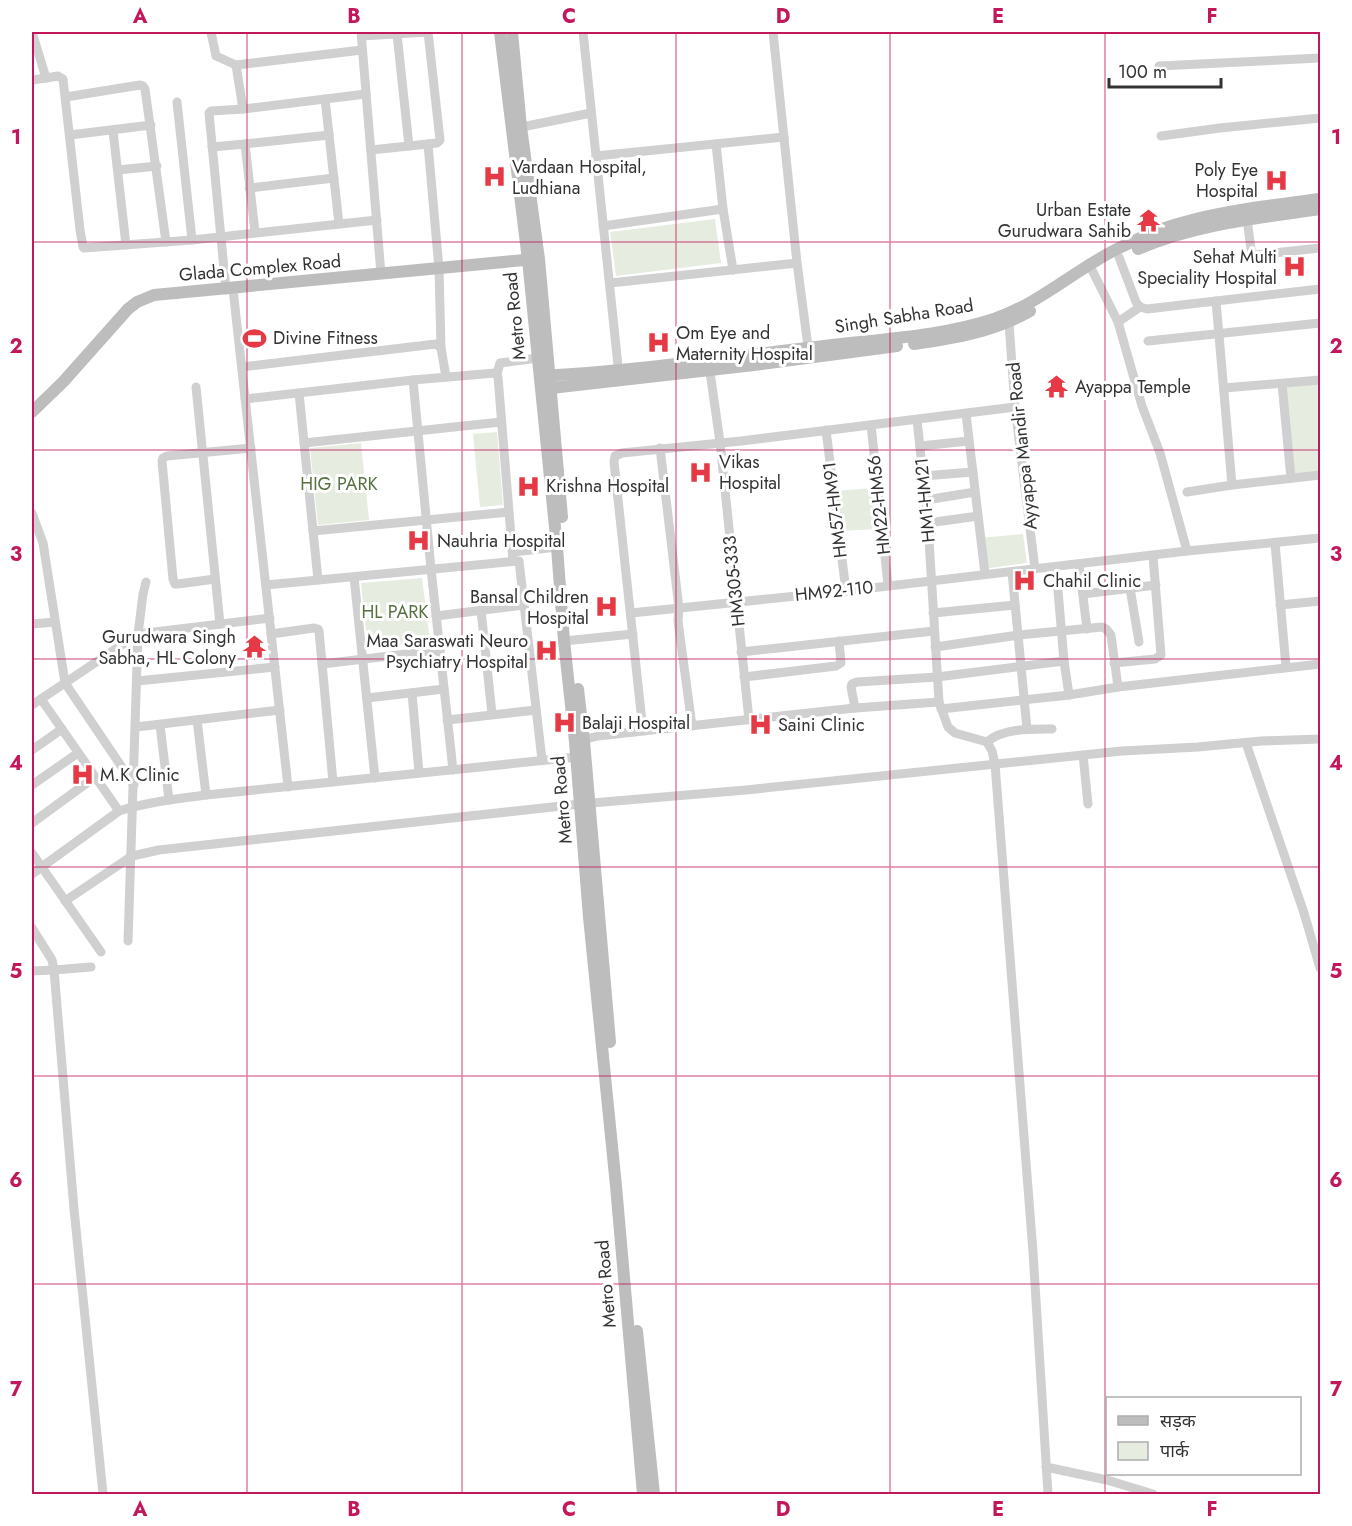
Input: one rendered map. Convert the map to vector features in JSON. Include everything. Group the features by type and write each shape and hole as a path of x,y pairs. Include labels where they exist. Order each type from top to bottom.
{"street":[{"path":"32,32 46,78"},
{"path":"211,32 216,56 236,65 362,50"},
{"path":"371,150 437,143 440,140 428,32 362,34 362,50 381,274"},
{"name":"Metro Road","path":"500,32 516,128 533,259 556,547 580,741 644,1411 654,1494"},
{"name":"Metro Road","path":"512,32 516,128"},
{"path":"583,32 619,375"},
{"path":"773,32 797,263 809,352"},
{"path":"397,33 409,146"},
{"path":"1159,66 1320,58"},
{"path":"236,65 243,109"},
{"path":"32,80 61,77 63,79 83,247 192,240 377,220"},
{"path":"66,97 143,86 151,125 166,242"},
{"path":"288,787 242,368 220,237 209,113 366,94"},
{"path":"326,99 339,224"},
{"path":"177,102 192,240"},
{"path":"516,128 591,112"},
{"path":"1161,136 1320,118"},
{"path":"70,135 151,125"},
{"path":"112,131 126,245"},
{"path":"212,147 329,135"},
{"path":"596,156 784,137"},
{"path":"245,144 255,232"},
{"path":"428,144 439,270 441,348 446,377"},
{"path":"716,144 733,270"},
{"path":"118,170 157,166"},
{"path":"249,188 334,178"},
{"name":"Singh Sabha Road","path":"809,352 950,339 981,332 1009,323 1058,294 1118,253 1164,229 1242,210 1320,199"},
{"path":"603,226 723,209"},
{"name":"Singh Sabha Road","path":"545,389 619,375 809,352 949,330 994,319 1024,306 1081,268 1118,253 1174,235 1220,224 1320,209"},
{"path":"1247,219 1251,249 1255,255 1320,248"},
{"path":"1118,253 1136,302 1140,307 1147,309 1320,289"},
{"name":"Metro Road","path":"533,259 538,358 544,376"},
{"name":"Glada Complex Road","path":"32,412 63,382 128,309 137,302 154,295 439,270 533,259"},
{"path":"610,283 797,263"},
{"path":"1092,270 1118,322 1142,406 1160,453 1187,551"},
{"path":"1216,301 1232,485"},
{"path":"1118,322 1140,307"},
{"name":"Ayyappa Mandir Road","path":"1009,323 1015,407 1035,569"},
{"path":"1148,341 1320,323"},
{"path":"242,368 436,344 441,348"},
{"path":"513,557 497,374 500,363 538,358"},
{"name":"HM305-333","path":"709,365 720,442 749,720"},
{"path":"245,399 413,380 497,374"},
{"name":"Singh Sabha Road","path":"544,376 619,375"},
{"path":"413,380 453,770"},
{"path":"1224,388 1320,380"},
{"path":"1282,384 1291,478"},
{"path":"196,387 220,624"},
{"name":"Metro Road","path":"545,389 568,640"},
{"path":"299,393 318,580"},
{"path":"643,731 614,458 617,454 1015,407"},
{"path":"966,414 985,574"},
{"name":"HM1-HM21","path":"917,420 928,523 940,705"},
{"path":"304,443 501,422"},
{"name":"HM22-HM56","path":"871,425 888,585"},
{"name":"HM57-HM91","path":"826,430 846,591"},
{"path":"920,446 969,441"},
{"path":"215,579 175,584 162,461 167,456 251,448"},
{"path":"660,448 679,608 678,621 692,726"},
{"path":"923,476 973,472"},
{"path":"1187,492 1320,476"},
{"path":"926,500 975,492"},
{"path":"313,531 509,512"},
{"path":"32,513 34,525 43,543 65,683 134,785"},
{"path":"928,523 978,516"},
{"name":"HM92-110","path":"631,613 1320,538"},
{"path":"1275,543 1286,667"},
{"path":"266,585 431,569 513,557 556,547"},
{"path":"1114,663 1155,659 1161,655 1153,556"},
{"path":"513,557 519,561 542,760"},
{"path":"1079,564 1087,628"},
{"path":"1056,567 1069,695"},
{"path":"1012,572 1027,729"},
{"path":"354,577 375,778"},
{"path":"128,942 138,634 146,582"},
{"path":"1083,594 1156,585"},
{"path":"1130,588 1139,642"},
{"path":"1280,605 1320,601"},
{"path":"436,616 524,605"},
{"path":"933,613 1015,605"},
{"path":"481,610 492,714"},
{"path":"119,811 62,729 35,700 65,683 138,634 270,618"},
{"path":"32,624 55,622"},
{"path":"935,647 1019,635 1102,627 1109,631 1118,687"},
{"path":"271,634 318,629 319,631 333,782"},
{"path":"741,652 934,631"},
{"path":"568,640 633,634"},
{"path":"744,677 836,666 841,663 840,641"},
{"path":"322,664 440,650"},
{"path":"855,708 851,687 854,683 938,677 1064,661"},
{"path":"580,741 598,736 855,708 940,705 1069,695 1118,687 1320,664"},
{"path":"137,681 275,668"},
{"path":"367,698 444,688"},
{"path":"412,693 419,773"},
{"path":"940,705 948,727 955,733 987,742 995,764 1033,1252 1048,1494"},
{"path":"136,727 280,710"},
{"path":"447,720 536,710"},
{"path":"197,720 206,795"},
{"path":"160,725 169,800"},
{"path":"32,750 62,729"},
{"path":"987,742 997,734 1027,729 1052,729"},
{"path":"65,902 132,856 159,850 585,804 746,790 1083,755 1320,739"},
{"name":"Metro Road","path":"580,741 577,757 585,804 589,917 616,1186 643,1494"},
{"path":"1246,743 1301,903 1320,968"},
{"path":"32,785 78,753"},
{"path":"1083,755 1088,804"},
{"path":"32,874 119,811 133,806 206,795 577,757"},
{"path":"32,823 95,777"},
{"path":"32,854 100,952"},
{"path":"32,928 52,960 54,969 73,1198 103,1494"},
{"path":"32,971 91,968"},
{"path":"1047,1467 1107,1480 1153,1494"}],"green space":[{"path":"715,219 721,263 616,276 610,232"},
{"path":"1320,383 1320,473 1293,475 1285,386"},
{"path":"497,432 503,505 480,507 473,434"},
{"name":"HIG PARK","path":"361,443 369,520 318,525 310,448"},
{"path":"872,488 876,529 840,531 836,491"},
{"path":"1023,534 1027,563 983,569 980,538"},
{"name":"HL PARK","path":"422,578 430,641 368,649 361,583"}],"place":[{"name":"Vardaan Hospital, Ludhiana","path":"494,177"},
{"name":"Poly Eye Hospital","path":"1276,180"},
{"name":"Urban Estate Gurudwara Sahib","path":"1149,220"},
{"name":"Sehat Multi Speciality Hospital","path":"1295,267"},
{"name":"Divine Fitness","path":"255,338"},
{"name":"Om Eye and Maternity Hospital","path":"658,343"},
{"name":"Ayappa Temple","path":"1057,387"},
{"name":"Vikas Hospital","path":"701,472"},
{"name":"Krishna Hospital","path":"528,486"},
{"name":"Nauhria Hospital","path":"419,541"},
{"name":"Chahil Clinic","path":"1025,581"},
{"name":"Bansal Children Hospital","path":"607,607"},
{"name":"Gurudwara Singh Sabha, HL Colony","path":"254,647"},
{"name":"Maa Saraswati Neuro Psychiatry Hospital","path":"546,651"},
{"name":"Balaji Hospital","path":"564,723"},
{"name":"Saini Clinic","path":"760,725"},
{"name":"M.K Clinic","path":"82,775"}]}
